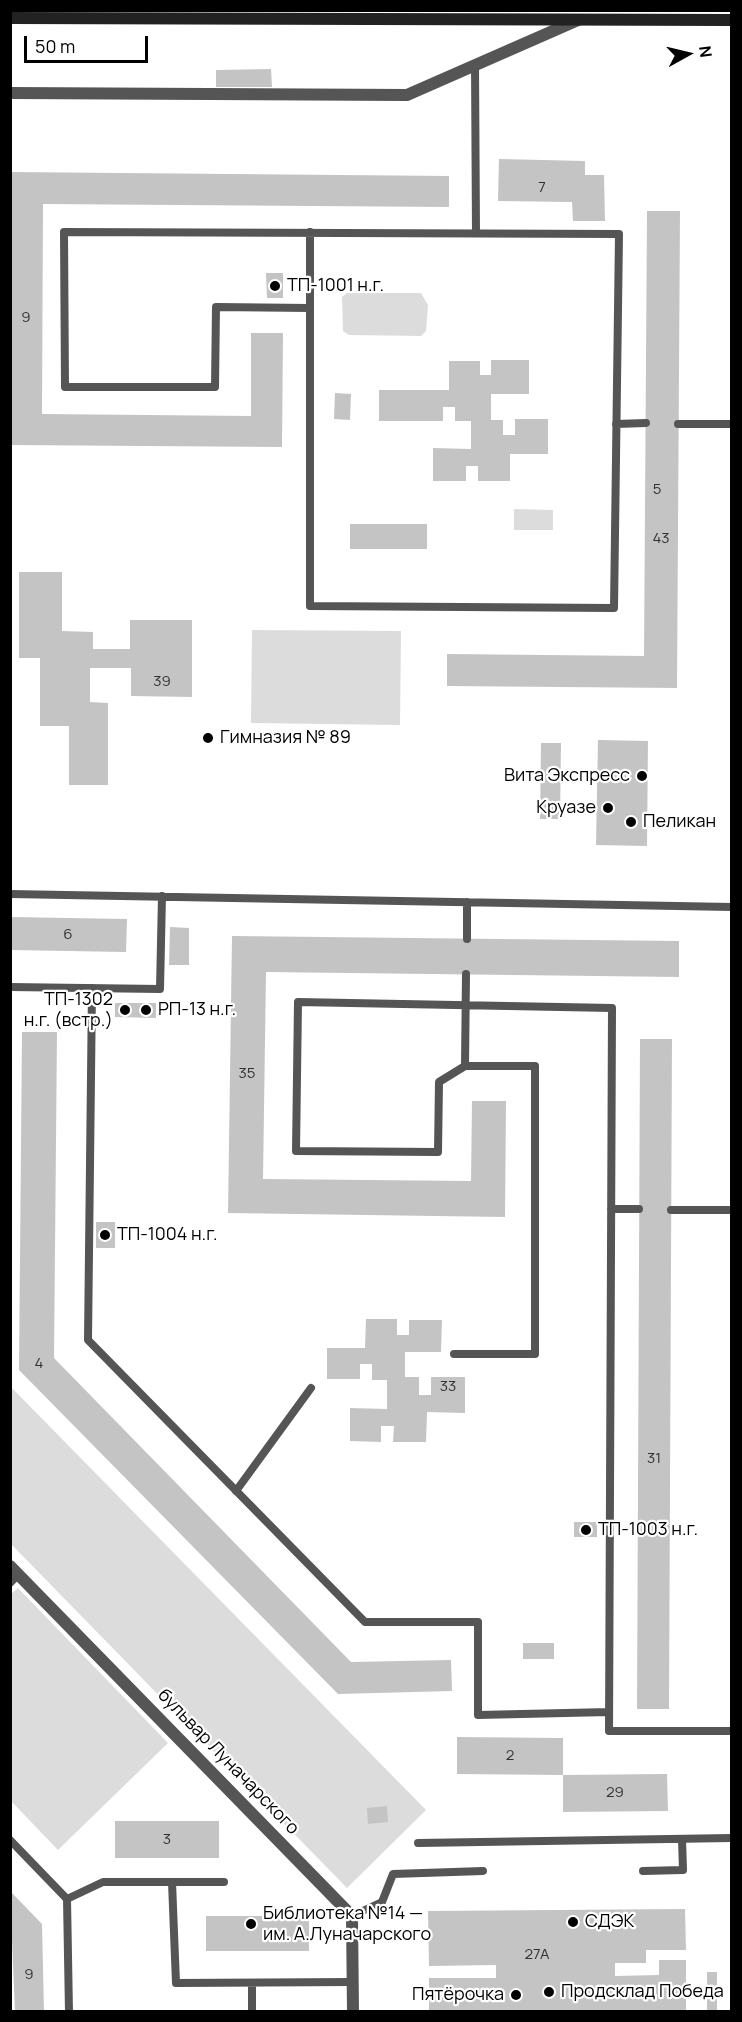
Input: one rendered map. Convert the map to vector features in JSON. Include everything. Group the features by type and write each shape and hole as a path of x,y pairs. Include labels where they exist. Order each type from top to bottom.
{"main road":[{"path":"10,18 732,20"}],"street":[{"path":"10,93 407,95 578,20"},
{"name":"бульвар Луначарского","path":"13,1574 352,1916"},
{"path":"352,1916 353,2012"}],"lane":[{"path":"476,65 476,233"},
{"path":"310,232 310,308 310,606 614,608 619,234 310,232 64,232 65,387 215,387 216,307 310,308"},
{"path":"616,424 646,423"},
{"path":"678,424 732,424"},
{"path":"10,894 732,907"},
{"path":"10,987 160,989 162,896"},
{"path":"466,902 467,939"},
{"path":"465,1066 466,974"},
{"path":"92,988 88,1340 365,1622 478,1622 478,1714 609,1712"},
{"path":"454,1354 535,1354 535,1066 465,1066 439,1082 438,1152 296,1151 298,1002 612,1008 609,1731 732,1731"},
{"path":"611,1209 639,1209"},
{"path":"671,1210 732,1210"},
{"path":"236,1491 311,1388"},
{"path":"418,1843 732,1838"},
{"path":"643,1871 683,1870 682,1839"},
{"path":"10,1840 67,1899 69,2012"},
{"path":"352,1916 382,1902 393,1874 483,1871"},
{"path":"67,1899 103,1882 224,1882"},
{"path":"172,1882 176,1983 353,1982"},
{"path":"252,1984 252,2012"}],"shaded area":[{"path":"347,293 421,293 428,305 426,331 421,336 349,335 343,331 342,297"},
{"path":"514,509 553,510 553,530 514,530"},
{"path":"252,630 401,631 400,725 251,723"},
{"path":"10,1386 426,1810 347,1888 11,1544"},
{"path":"18,1588 168,1743 58,1850 11,1801 10,1595"}],"building":[{"path":"271,69 272,87 216,87 216,70"},
{"path":"499,159 585,161 585,175 604,175 605,221 573,221 572,202 498,201"},
{"path":"11,172 449,176 449,207 43,204 42,414 251,416 251,333 283,333 282,447 10,445"},
{"path":"647,211 680,211 677,688 447,686 447,654 644,656"},
{"name":"ТП-1001 н.г.","path":"266,273 283,273 283,298 267,298"},
{"path":"491,360 529,360 529,394 491,394 491,420 503,420 503,435 515,435 515,419 548,419 548,454 510,454 510,481 478,481 478,466 466,466 466,481 433,481 433,448 471,449 471,421 455,421 455,407 443,407 443,421 379,421 379,390 449,390 449,361 480,361 480,375 491,375"},
{"path":"335,393 351,394 350,420 334,419"},
{"path":"350,524 427,524 427,549 350,549"},
{"path":"19,572 62,572 62,631 93,632 93,649 130,649 130,620 192,620 192,697 131,696 131,668 90,668 90,702 108,703 108,785 69,785 69,726 40,726 40,658 19,658"},
{"path":"598,740 648,741 647,846 596,845"},
{"path":"541,743 561,743 560,819 540,819"},
{"path":"10,917 127,919 126,952 10,950"},
{"path":"170,927 189,928 189,965 169,965"},
{"path":"232,936 679,941 679,977 266,972 263,1179 471,1181 472,1101 506,1101 505,1217 228,1213"},
{"path":"115,1003 156,1003 156,1018 115,1017"},
{"path":"22,1032 57,1032 54,1358 351,1662 451,1660 452,1691 338,1694 19,1370"},
{"path":"640,1039 672,1039 669,1709 637,1709"},
{"name":"ТП-1004 н.г.","path":"96,1222 115,1222 115,1248 96,1248"},
{"path":"366,1319 397,1319 397,1335 409,1335 409,1320 442,1320 441,1352 405,1352 405,1377 419,1377 419,1395 431,1395 431,1377 465,1377 465,1413 427,1412 426,1442 393,1442 394,1426 381,1426 381,1442 350,1441 350,1408 387,1409 387,1380 372,1380 372,1364 360,1364 360,1379 327,1379 327,1348 365,1348"},
{"name":"ТП-1003 н.г.","path":"574,1522 597,1522 597,1537 574,1537"},
{"path":"523,1643 554,1643 554,1659 523,1659"},
{"path":"457,1737 563,1738 563,1775 457,1774"},
{"path":"667,1774 668,1811 563,1812 563,1775"},
{"path":"387,1806 388,1822 368,1824 367,1808"},
{"path":"115,1821 219,1821 219,1858 115,1858"},
{"path":"10,1891 42,1924 44,2012 15,2012"},
{"path":"685,1909 686,1950 646,1950 646,1963 615,1963 615,1976 659,1975 659,1960 686,1960 686,2012 429,2012 429,1978 496,1978 496,1965 429,1966 428,1911"},
{"path":"206,1916 309,1916 309,1951 206,1951"},
{"path":"707,1972 717,1972 717,2012 707,2012"}],"place":[{"name":"ТП-1001 н.г.","path":"275,286"},
{"name":"Гимназия № 89","path":"208,738"},
{"name":"Вита Экспресс","path":"642,776"},
{"name":"Круазе","path":"608,808"},
{"name":"Пеликан","path":"631,822"},
{"name":"ТП-1302 н.г. (встр.)","path":"125,1010"},
{"name":"РП-13 н.г.","path":"146,1010"},
{"name":"ТП-1004 н.г.","path":"105,1235"},
{"name":"ТП-1003 н.г.","path":"586,1530"},
{"name":"СДЭК","path":"573,1922"},
{"name":"Библиотека №14 — им. А.Луначарского","path":"251,1924"},
{"name":"Продсклад Победа","path":"549,1992"},
{"name":"Пятёрочка","path":"516,1995"}]}
